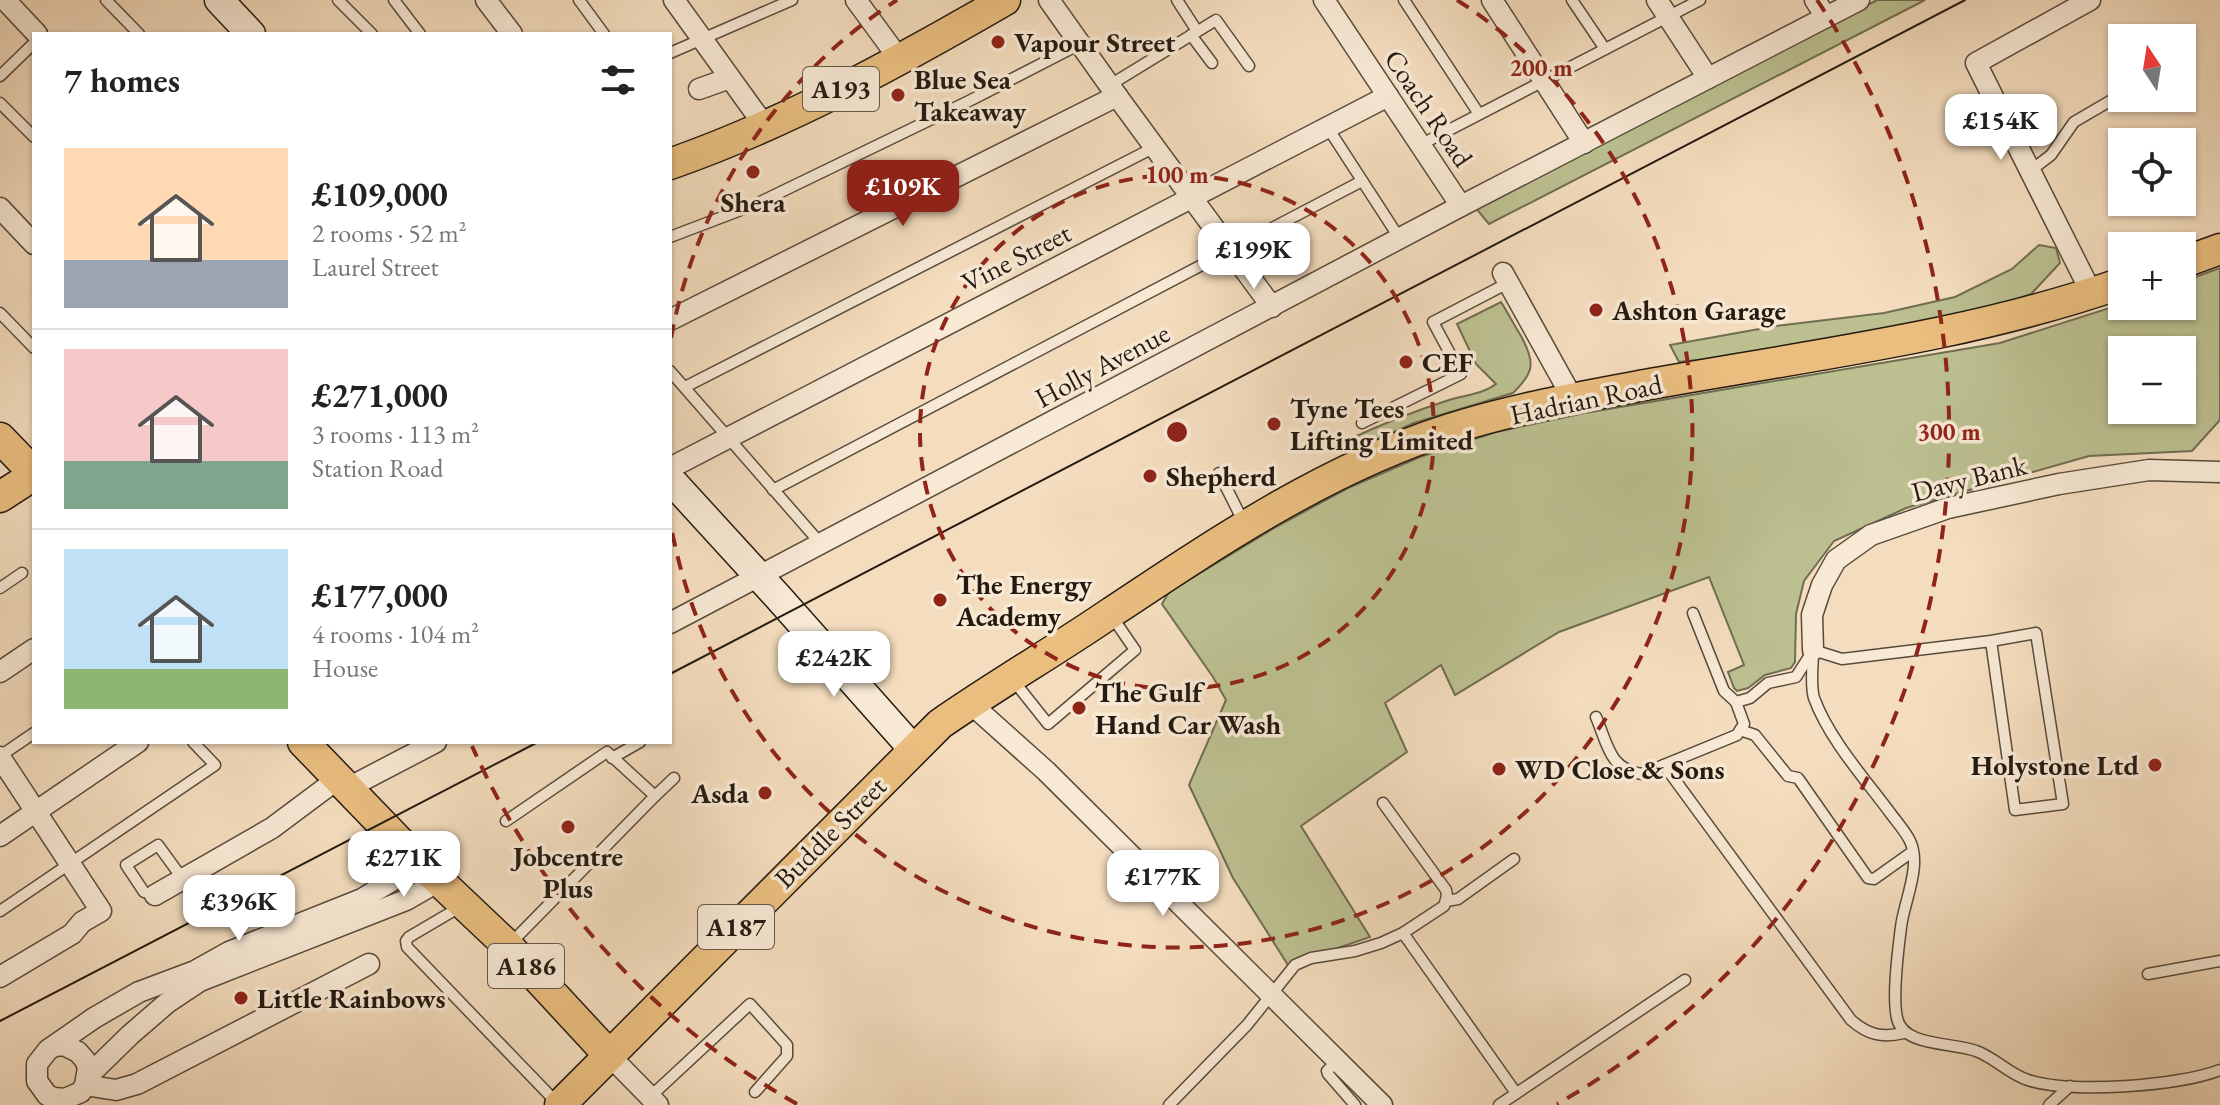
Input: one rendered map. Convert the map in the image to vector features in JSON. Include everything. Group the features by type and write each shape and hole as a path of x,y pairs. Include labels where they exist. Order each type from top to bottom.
{"main road":[{"name":"A193","path":"672,163 764,125 900,60 1005,0"},
{"path":"2196,258 2220,249"},
{"name":"Hadrian Road","path":"970,703 1110,614 1177,567 1349,468 1403,445 1453,428 1573,399 1943,333 2108,288"},
{"path":"0,438 32,472"},
{"path":"0,497 32,475"},
{"name":"Buddle Street","path":"560,1105 913,749 940,724 970,703"},
{"name":"A186","path":"305,744 415,858 508,946 609,1055"}],"street":[{"path":"5,0 35,32"},
{"path":"219,0 249,32"},
{"path":"486,0 510,32"},
{"path":"674,0 764,125"},
{"path":"856,0 900,60"},
{"path":"1049,0 1272,307"},
{"name":"Coach Road","path":"1324,0 1461,206"},
{"path":"1492,0 1584,143"},
{"name":"Holly Avenue","path":"672,622 1708,78 1821,8 1859,0"},
{"path":"2090,0 1976,63 2092,294"},
{"path":"1663,8 1708,78"},
{"path":"699,89 730,78"},
{"path":"672,319 1114,91"},
{"name":"Vine Street","path":"672,467 1388,96"},
{"path":"0,208 32,242"},
{"path":"1506,278 1573,399"},
{"name":"Davy Bank","path":"1813,650 1812,615 1822,585 1836,560 1871,535 1948,508 2059,484 2149,470 2220,472"},
{"path":"672,481 913,749"},
{"path":"0,672 32,650"},
{"path":"970,703 1046,771 1382,1105"},
{"path":"0,836 135,744"},
{"path":"155,895 408,748"},
{"path":"0,757 101,911 82,922 72,934 0,977"},
{"path":"415,858 393,880 362,899 229,952 195,971 139,992 94,1018 40,1057 35,1073 37,1081 47,1095 65,1102 81,1092 86,1080 130,1035 167,1003 200,981 406,900 439,881"},
{"path":"86,1080 116,1090 137,1084 369,964"},
{"path":"55,1046 64,1045 78,1052 85,1060 86,1080"},
{"path":"609,1055 654,1101"}],"lane":[{"path":"106,0 137,32"},
{"path":"338,0 370,32"},
{"path":"394,0 418,32"},
{"path":"579,0 603,32"},
{"path":"672,52 792,0"},
{"path":"1177,0 1212,63"},
{"path":"1404,0 1479,114"},
{"path":"1572,0 1605,49"},
{"path":"1420,145 1605,49 1663,8 1700,0"},
{"path":"1114,91 1216,20 1249,66"},
{"path":"672,236 754,205 943,114 1080,43"},
{"path":"0,76 32,45"},
{"path":"2030,171 2051,155 2074,122 2108,102"},
{"path":"0,103 32,135"},
{"path":"1328,128 1400,239"},
{"path":"685,387 1155,147"},
{"path":"773,490 1362,181"},
{"path":"1362,423 1461,374 1433,322 1506,278"},
{"path":"0,313 32,346"},
{"path":"672,373 822,545"},
{"path":"1219,473 1246,527"},
{"path":"0,588 22,573"},
{"path":"1596,717 1615,763 1627,771 1642,774 1737,735 1744,724 1736,702 1724,691 1693,613"},
{"path":"1010,676 1048,724 1135,650 1110,614"},
{"path":"1813,650 1842,659 2036,633 2063,804 2015,810 1991,641"},
{"path":"1736,702 1750,698 1768,683 1796,677 1813,650"},
{"path":"1813,650 1813,696 1831,733 1910,841 1914,864 1901,927 1895,1005 1904,1033"},
{"path":"1740,730 1755,735 1788,776 1798,778 1868,878 1874,879 1912,852"},
{"path":"0,757 32,734"},
{"path":"0,911 215,765 195,744"},
{"path":"612,758 636,744"},
{"path":"506,821 607,752 655,796"},
{"path":"1664,765 1851,1020 1870,1033 1887,1036 1904,1033 1976,1051 2026,1080 2054,1086 2119,1086 2181,1080 2220,1070"},
{"path":"508,946 674,778"},
{"path":"1169,1105 1247,1025 1295,965 1311,958 1381,943 1403,933 1444,906 1447,896 1442,885 1383,803"},
{"path":"155,895 144,892 126,865 158,845 182,878"},
{"path":"1446,901 1458,899 1514,859"},
{"path":"464,904 409,937 407,947 560,1105"},
{"path":"1403,933 1516,1093"},
{"path":"2148,974 2220,961"},
{"path":"1501,1104 1685,980"},
{"path":"654,1101 750,1004 787,1045 787,1056 755,1092"},
{"path":"1337,1061 1327,1071 1328,1074 1355,1105"},
{"path":"2049,1105 2070,1086"}],"green space":[{"path":"1877,0 1925,0 1489,224 1474,206"},
{"path":"2039,245 2056,248 2060,263 2031,294 1965,317 1825,346 1679,362 1670,345 1776,326 1884,313 1955,297 2012,269"},
{"path":"2220,268 2220,420 2192,451 2089,456 1906,508 1834,541 1804,581 1796,614 1795,662 1791,668 1765,675 1748,688 1737,691 1728,672 1744,665 1709,577 1559,632 1455,695 1441,665 1385,703 1407,752 1301,826 1370,937 1288,965 1233,878 1189,785 1226,700 1162,604 1169,592 1274,528 1348,488 1420,457 1496,432 1585,413 2000,343 2108,308 2108,320 2196,320 2196,277"},
{"path":"1501,302 1521,336 1530,360 1526,379 1513,393 1414,423 1356,449 1350,439 1411,413 1480,392 1496,384 1476,364 1457,324"}],"tram line":[{"path":"672,673 1965,0"},
{"path":"0,1021 534,744"}],"place":[{"name":"Vapour Street","path":"998,42"},
{"name":"Blue Sea Takeaway","path":"898,95"},
{"name":"Shera","path":"753,172"},
{"name":"Ashton Garage","path":"1596,310"},
{"name":"CEF","path":"1406,362"},
{"name":"Tyne Tees Lifting Limited","path":"1274,424"},
{"name":"Shepherd","path":"1150,476"},
{"name":"The Energy Academy","path":"940,600"},
{"name":"The Gulf Hand Car Wash","path":"1079,708"},
{"name":"Holystone Ltd","path":"2155,765"},
{"name":"WD Close & Sons","path":"1499,769"},
{"name":"Asda","path":"765,793"},
{"name":"Jobcentre Plus","path":"568,827"},
{"name":"Little Rainbows","path":"241,998"}]}
